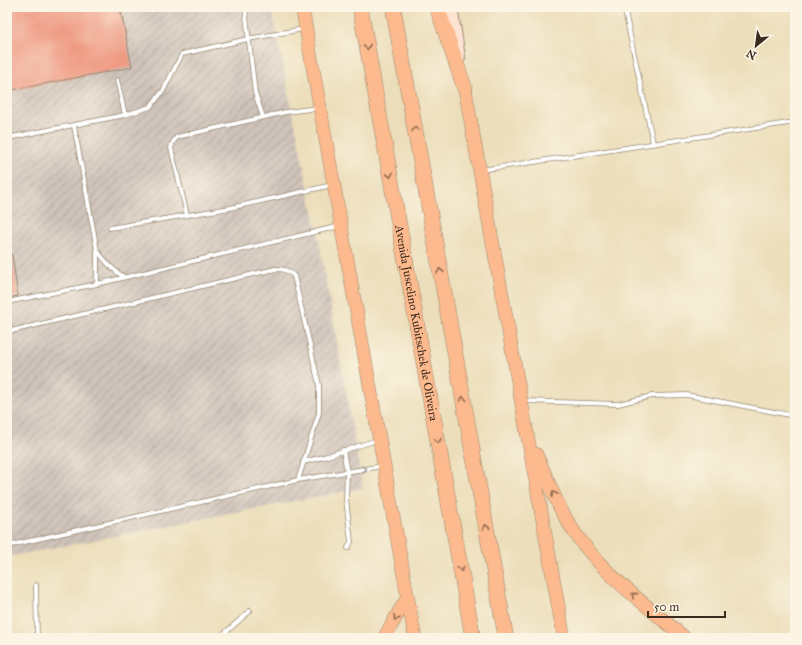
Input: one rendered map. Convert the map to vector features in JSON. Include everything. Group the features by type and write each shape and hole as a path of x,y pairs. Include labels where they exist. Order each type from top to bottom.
{"highway":[{"name":"Avenida Juscelino Kubitschek de Oliveira","path":"360,7 473,638"},
{"path":"393,7 506,638"},
{"path":"437,7 465,89"}],"main road":[{"path":"302,7 415,638"},
{"path":"451,7 564,638"},
{"path":"527,436 563,513 574,532 589,551 619,582 685,638"},
{"path":"384,638 407,598"}],"lane":[{"path":"245,7 255,93 263,117"},
{"path":"624,7 653,143"},
{"path":"7,138 125,115 150,107 163,91 182,54 248,39 306,29"},
{"path":"117,80 125,115"},
{"path":"187,215 171,148 177,137 263,117 320,107"},
{"path":"480,170 795,122"},
{"path":"74,126 97,250 97,284"},
{"path":"110,228 230,208 334,185"},
{"path":"7,302 124,278 341,226"},
{"path":"97,250 113,271 124,278"},
{"path":"7,332 275,269 289,271 294,276 319,385 319,413 298,480"},
{"path":"521,401 618,404 652,396 688,395 795,416"},
{"path":"303,462 328,456 380,439"},
{"path":"343,450 347,472 346,499 351,542 348,548"},
{"path":"7,546 298,480 385,466"},
{"path":"36,585 37,638"},
{"path":"219,638 250,611"}],"shaded area":[{"path":"7,7 271,7 319,241 363,488 7,557"}],"building":[{"path":"7,7 120,7 132,67 7,91"},
{"path":"12,255 18,296 7,298 7,256"}]}
